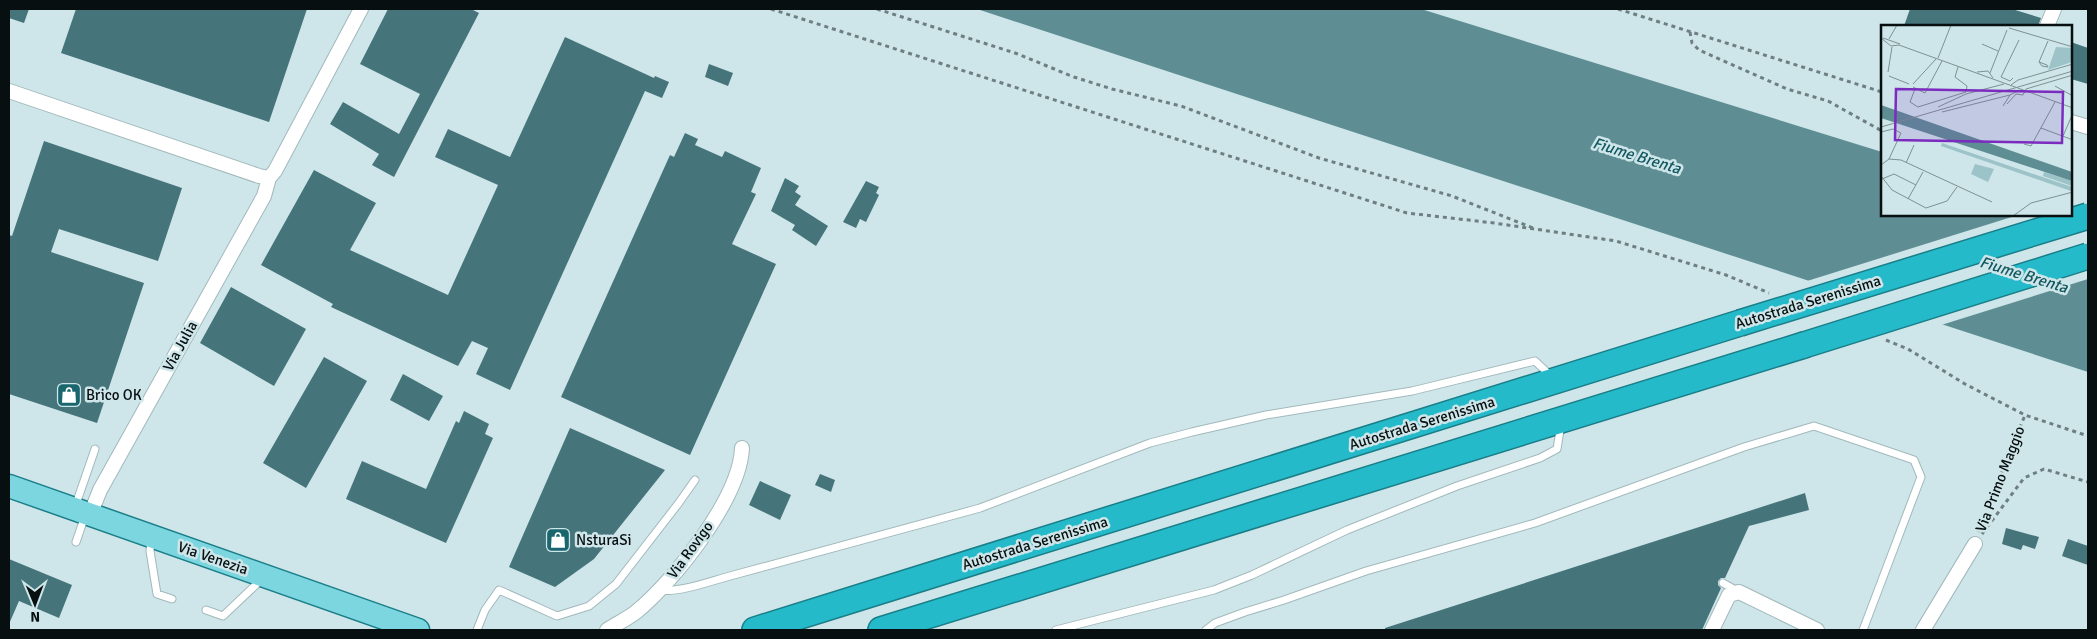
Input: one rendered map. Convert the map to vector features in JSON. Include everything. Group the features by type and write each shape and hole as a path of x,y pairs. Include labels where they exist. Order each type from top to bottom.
{"highway":[{"name":"Autostrada Serenissima","path":"755,630 2088,216"},
{"path":"881,630 2088,256"}],"main road":[{"name":"Via Venezia","path":"9,486 418,630"}],"street":[{"name":"Via Julia","path":"83,513 100,490 264,196 269,178 361,9"},
{"path":"2047,25 2054,9"},
{"path":"9,91 269,178"},
{"path":"2072,122 2088,127"},
{"name":"Via Rovigo","path":"607,630 635,613 660,590 689,556 724,502 740,469 742,448"},
{"name":"Via Primo Maggio","path":"1924,630 1975,544"},
{"path":"1712,630 1730,590"},
{"path":"1716,630 1730,590"},
{"path":"1730,590 1817,630"}],"lane":[{"path":"660,590 666,591 688,587 980,508 1140,446 1192,432 1266,415 1412,391 1535,361 1556,382"},
{"path":"1056,630 1214,590 1252,575 1347,530 1457,486 1540,458 1557,449 1562,419"},
{"path":"1206,630 1215,623 1244,612 1366,571 1536,523 1744,447 1814,426 1914,460 1921,477 1863,630"},
{"path":"76,542 94,449"},
{"path":"477,630 485,610 499,590 557,616 589,606 616,584 678,504 694,480"},
{"path":"151,536 150,551 157,594 172,599"},
{"path":"206,610 223,616 266,576"}],"path":[{"path":"771,9 1407,213 1494,223"},
{"path":"877,9 1015,53 1074,77 1181,106 1319,158 1452,196 1538,230"},
{"path":"1618,9 1881,92"},
{"path":"1690,32 1692,43 1699,50 1787,89 1828,101 1881,130"},
{"name":"Via Primo Maggio","path":"1975,544 1980,526 2025,415 2088,436"},
{"name":"Via Primo Maggio","path":"1975,544 2024,478 2044,469 2088,482"}],"water":[{"name":"Fiume Brenta","path":"977,9 1421,9 1881,152 1881,216 2072,215 2088,217 2088,372"}],"pier":[{"path":"2072,214 2088,214 2088,279 1938,326 1804,282 2015,216 2072,216"}],"building":[{"path":"9,9 29,9 24,23 9,18"},
{"path":"76,9 307,9 269,122 61,53"},
{"path":"388,9 471,9 479,13 394,177 372,165 379,154 330,124 343,102 399,134 420,94 360,64"},
{"path":"1910,9 2012,9 2041,18 2038,25 1904,25"},
{"path":"565,37 654,78 655,76 669,82 662,98 645,91 510,390 476,374 488,348 472,341 458,366 331,307 333,304 261,265 314,170 376,203 350,250 448,295 498,185 435,157 448,129 510,157"},
{"path":"2072,42 2088,48 2088,84 2072,79"},
{"path":"709,64 733,73 728,86 705,77"},
{"path":"685,133 698,139 695,145 722,157 725,151 761,168 751,192 756,194 732,244 776,264 690,455 561,397 670,155 674,157"},
{"path":"44,141 182,188 158,261 59,229 51,252 144,283 97,423 9,394 9,235 12,236"},
{"path":"785,178 799,186 795,192 801,196 795,205 828,226 816,246 792,230 795,225 771,211"},
{"path":"866,181 879,187 876,193 879,195 866,222 860,219 856,228 843,222"},
{"path":"231,287 306,329 274,386 200,343"},
{"path":"324,357 367,381 306,488 263,463"},
{"path":"403,374 443,396 429,421 390,400"},
{"path":"464,411 489,424 485,434 493,438 446,543 346,499 362,461 426,489 456,421 459,423"},
{"path":"570,428 665,470 594,559 555,587 509,567"},
{"path":"820,474 835,480 831,492 815,485"},
{"path":"760,481 791,495 780,520 749,505"},
{"path":"1805,493 1809,510 1749,526 1725,578 1721,578 1718,581 1718,585 1721,588 1702,630 1385,630 1385,628"},
{"path":"2006,528 2039,537 2035,549 2023,545 2021,550 2002,544"},
{"path":"2068,539 2088,546 2088,565 2062,556"},
{"path":"9,559 72,585 59,618 19,601 9,624"}],"place":[{"name":"Brico OK","path":"69,395"},
{"name":"NsturaSi","path":"558,540"}]}
